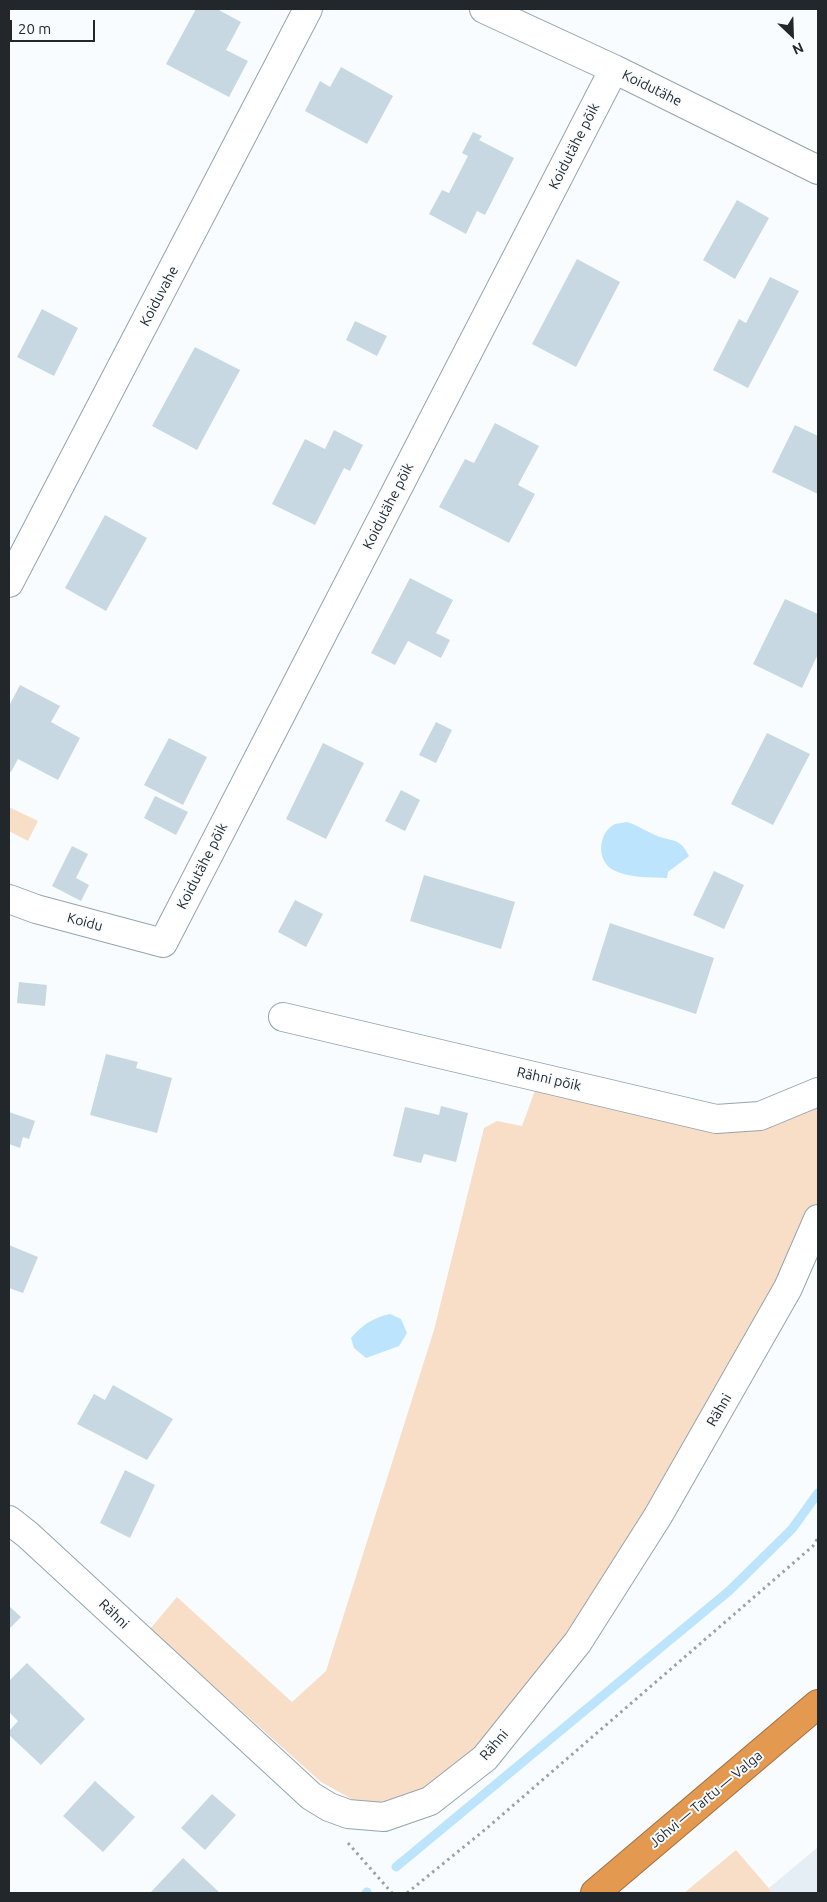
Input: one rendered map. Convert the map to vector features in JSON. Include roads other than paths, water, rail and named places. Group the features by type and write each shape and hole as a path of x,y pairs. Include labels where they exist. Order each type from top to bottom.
{"highway":[{"name":"Jõhvi — Tartu — Valga","path":"595,1893 818,1704"}],"street":[{"name":"Koiduvahe","path":"9,583 308,9"},
{"name":"Koidutähe","path":"484,9 614,69 818,170"},
{"name":"Koidutähe põik","path":"162,942 614,69"},
{"name":"Koidu","path":"9,899 36,909 162,942"},
{"name":"Rähni põik","path":"283,1017 716,1119 760,1116 817,1100"},
{"name":"Rähni","path":"9,1520 36,1542 311,1796 329,1807 348,1814 384,1817 430,1800 485,1758 578,1642 658,1516 788,1288 818,1219"}],"water":[{"path":"627,822 659,837 678,842 689,856 668,872 667,878 632,876 613,870 604,860 601,847 602,840 609,828 615,824"},
{"path":"390,1314 401,1319 407,1333 399,1346 366,1358 354,1348 351,1338 369,1322"}],"waterway":[{"path":"396,1867 729,1591 792,1529 818,1493"}]}
